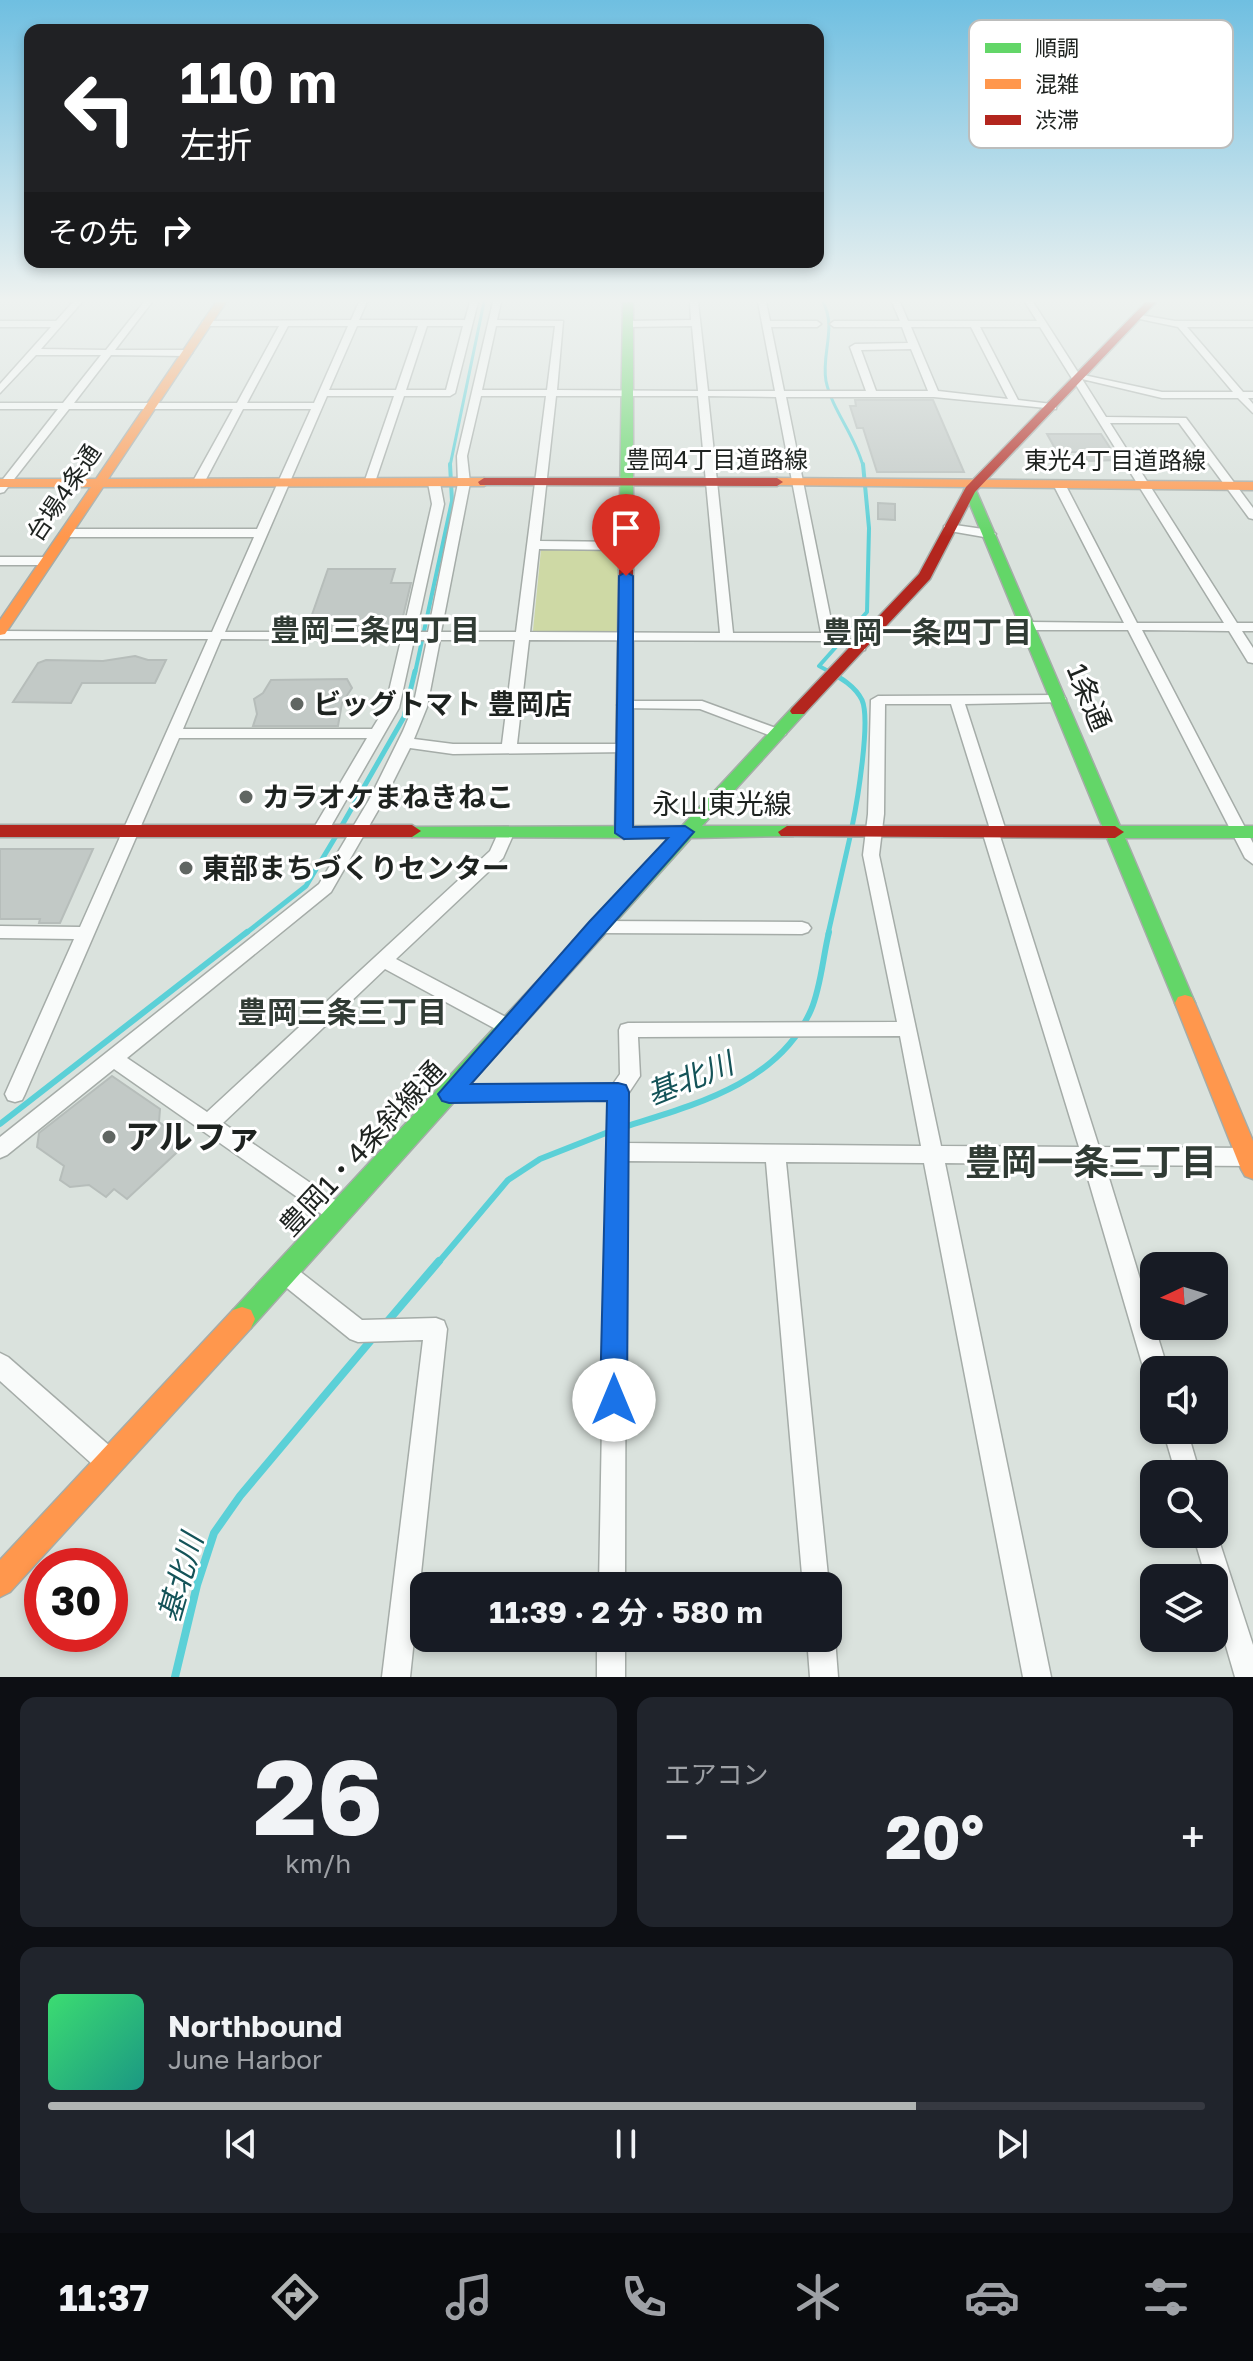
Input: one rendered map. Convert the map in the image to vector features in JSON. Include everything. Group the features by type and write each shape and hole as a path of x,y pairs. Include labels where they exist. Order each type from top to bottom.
{"street":[{"path":"2,486 86,380"},
{"name":"台場4条通","path":"0,633 168,380"},
{"path":"198,483 253,380"},
{"path":"15,1094 328,380"},
{"path":"370,483 403,380"},
{"path":"0,406 239,406 399,393 450,393 453,380"},
{"path":"325,831 392,708 411,636 438,504 462,456 480,380"},
{"path":"509,750 554,380"},
{"path":"624,833 627,380"},
{"path":"702,380 727,637"},
{"path":"0,633 727,637 842,641 799,484 777,380"},
{"path":"867,380 872,394"},
{"path":"928,380 934,394"},
{"path":"1003,380 1014,402"},
{"path":"973,487 1077,380"},
{"path":"1080,380 1102,420 1253,659"},
{"path":"1090,380 1162,395 1253,395"},
{"path":"1228,380 1253,410"},
{"path":"477,393 934,394 1052,407"},
{"path":"1102,420 1182,420 1253,516"},
{"path":"0,1149 325,888 407,743 420,707 432,635 449,483"},
{"name":"豊岡4丁目道路線","path":"2,486 449,483 973,487"},
{"path":"1059,484 1246,832 1253,858"},
{"name":"東光4丁目道路線","path":"973,487 1059,484 1253,486"},
{"name":"豊岡1・4条斜線通","path":"0,1582 510,1028 596,927 842,669 842,641 925,576 948,528 973,487"},
{"name":"1条通","path":"973,487 1251,1161"},
{"path":"948,528 990,534"},
{"path":"66,533 263,533"},
{"path":"534,545 626,546"},
{"path":"0,561 47,561"},
{"path":"1029,626 1253,627"},
{"path":"1037,1677 866,832 876,814 878,700 1059,699"},
{"path":"957,700 1152,1356"},
{"path":"624,705 702,705 779,734"},
{"path":"174,733 377,734"},
{"path":"407,743 453,749 625,749"},
{"name":"永山東光線","path":"0,831 1246,832"},
{"path":"209,1123 497,854 506,833"},
{"path":"596,927 802,928"},
{"path":"0,932 86,933"},
{"path":"384,961 510,1028"},
{"path":"612,1572 616,1116 618,1092 630,1076 628,1030 908,1029"},
{"path":"113,1058 337,1213"},
{"path":"449,1094 618,1092"},
{"path":"616,1147 775,1153 1091,1154 1251,1161"},
{"path":"775,1153 815,1572"},
{"path":"285,1273 358,1331 436,1329 396,1677"},
{"path":"0,1366 110,1463"},
{"path":"1210,1548 1249,1677"},
{"path":"611,1652 611,1677"},
{"path":"822,1652 824,1677"}],"green space":[{"path":"541,550 619,550 618,631 533,631"}],"building":[{"path":"855,400 933,400 964,472 877,472 863,428 857,428 850,406 856,406"},
{"path":"1047,434 1101,434 1118,460 1088,461 1082,452 1057,452"},
{"path":"878,503 895,504 895,520 878,519"},
{"path":"328,569 395,569 391,583 411,583 400,629 307,629"},
{"path":"135,656 166,660 155,683 82,683 71,703 13,702 38,663 46,660 103,661"},
{"name":"ビッグトマト 豊岡店","path":"347,679 352,688 342,703 338,726 253,726 257,714 254,699 263,693 271,680"},
{"path":"0,849 93,849 60,923 39,923 40,919 0,919"},
{"name":"アルファ","path":"112,1076 160,1109 159,1122 188,1142 127,1199 114,1189 106,1197 89,1185 70,1187 60,1180 64,1166 37,1147 39,1133"}],"waterway":[{"path":"450,466 468,380"},
{"name":"基北川","path":"826,380 863,466"},
{"name":"基北川","path":"832,673 819,666 867,612 869,528 863,464"},
{"path":"415,673 452,501 450,466"},
{"path":"341,827 404,717 415,671"},
{"name":"基北川","path":"828,671 856,691 864,710 862,762 852,827"},
{"path":"245,934 306,886 336,836"},
{"name":"基北川","path":"828,934 850,837"},
{"path":"0,1124 247,932"},
{"name":"基北川","path":"621,1128 730,1089 777,1057 796,1036 811,1010 820,982 829,932"},
{"name":"基北川","path":"438,1263 508,1180 540,1159 611,1131"},
{"name":"基北川","path":"387,1322 439,1261"},
{"name":"基北川","path":"175,1677 197,1585 214,1533 240,1496 372,1339"}],"traffic: fast":[{"path":"626,570 627,380"},
{"path":"970,490 1185,1003"},
{"path":"242,1319 798,711"},
{"path":"412,831 787,832"},
{"path":"1115,832 1253,832"}],"traffic: slow":[{"path":"0,631 168,380"},
{"path":"0,483 484,482"},
{"path":"777,482 1253,486"},
{"path":"1185,1003 1253,1169"},
{"path":"0,1582 242,1319"}],"traffic: jam":[{"path":"798,711 925,576 970,490 1076,380"},
{"path":"484,482 777,482"},
{"path":"624,833 626,570"},
{"path":"0,831 412,831"},
{"path":"787,832 1115,832"}],"place":[{"name":"ビッグトマト 豊岡店","path":"297,704"},
{"name":"カラオケまねきねこ","path":"246,797"},
{"name":"東部まちづくりセンター","path":"186,868"},
{"name":"アルファ","path":"109,1137"}],"district":[{"name":"豊岡三条四丁目","path":"375,631"},
{"name":"豊岡一条四丁目","path":"927,633"},
{"name":"豊岡三条三丁目","path":"342,1013"},
{"name":"豊岡一条三丁目","path":"1091,1162"}],"route":[{"path":"614,1400 618,1092 449,1094 596,927 685,832 624,833 626,576"}]}
